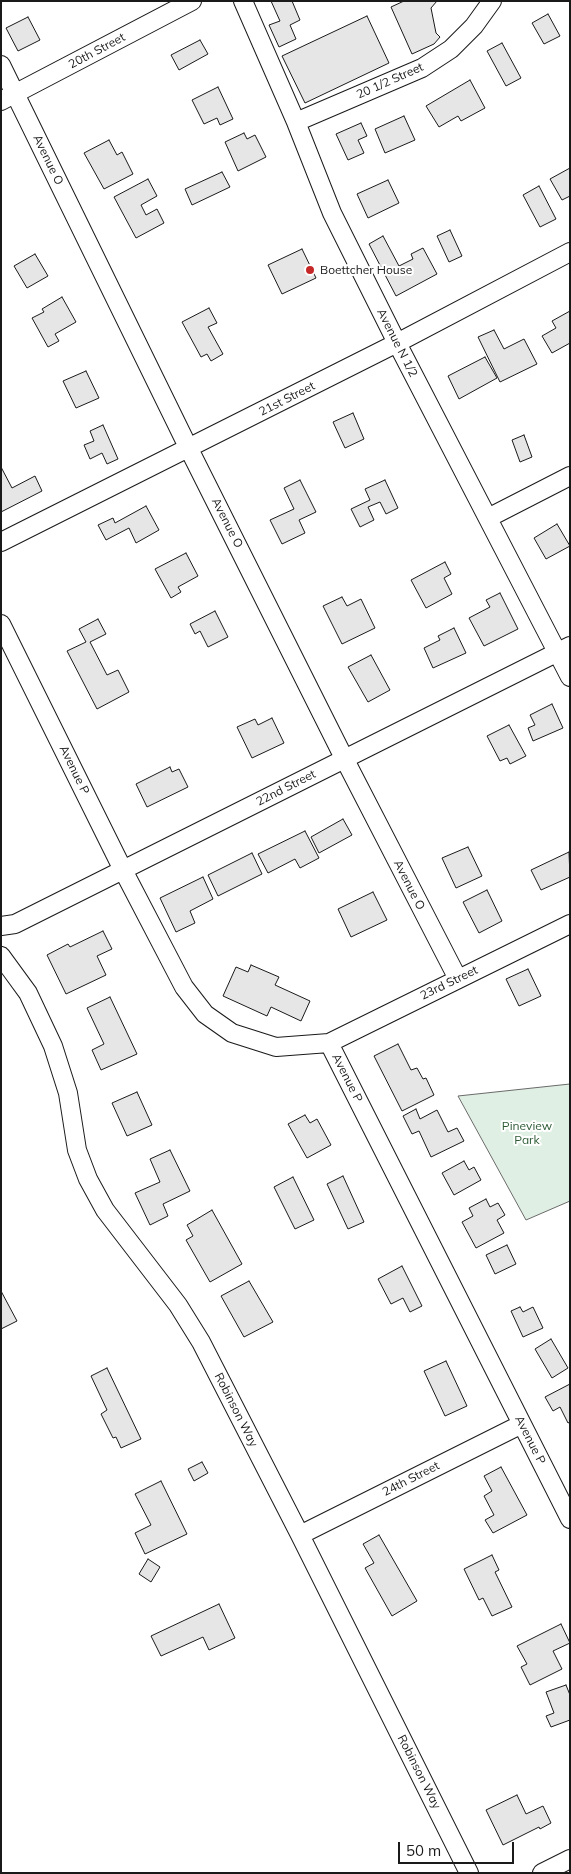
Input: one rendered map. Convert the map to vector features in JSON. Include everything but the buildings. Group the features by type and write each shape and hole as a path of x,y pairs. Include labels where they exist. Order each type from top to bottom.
{"street":[{"name":"20th Street","path":"8,97 192,1"},
{"name":"Avenue N 1/2","path":"242,1 296,122 332,213 488,518 564,649 570,677"},
{"name":"20 1/2 Street","path":"296,122 422,68 451,49 474,26 492,1"},
{"name":"Avenue O","path":"1,65 8,97 458,979"},
{"name":"21st Street","path":"1,542 397,343 570,252"},
{"path":"488,518 570,476"},
{"name":"Avenue P","path":"1,624 184,988 205,1014 232,1034 276,1048 329,1043 570,1519"},
{"name":"22nd Street","path":"1,926 15,924 564,649"},
{"name":"23rd Street","path":"329,1043 570,924"},
{"name":"Robinson Way","path":"1,956 28,993 53,1046 68,1093 77,1150 88,1179 105,1210 178,1305 201,1342 469,1873"},
{"name":"24th Street","path":"300,1535 522,1424"},
{"path":"542,1873 570,1859"}],"green space":[{"name":"Pineview Park","path":"570,1084 570,1201 526,1220 458,1096"}],"place":[{"name":"Boettcher House","path":"310,270"}]}
